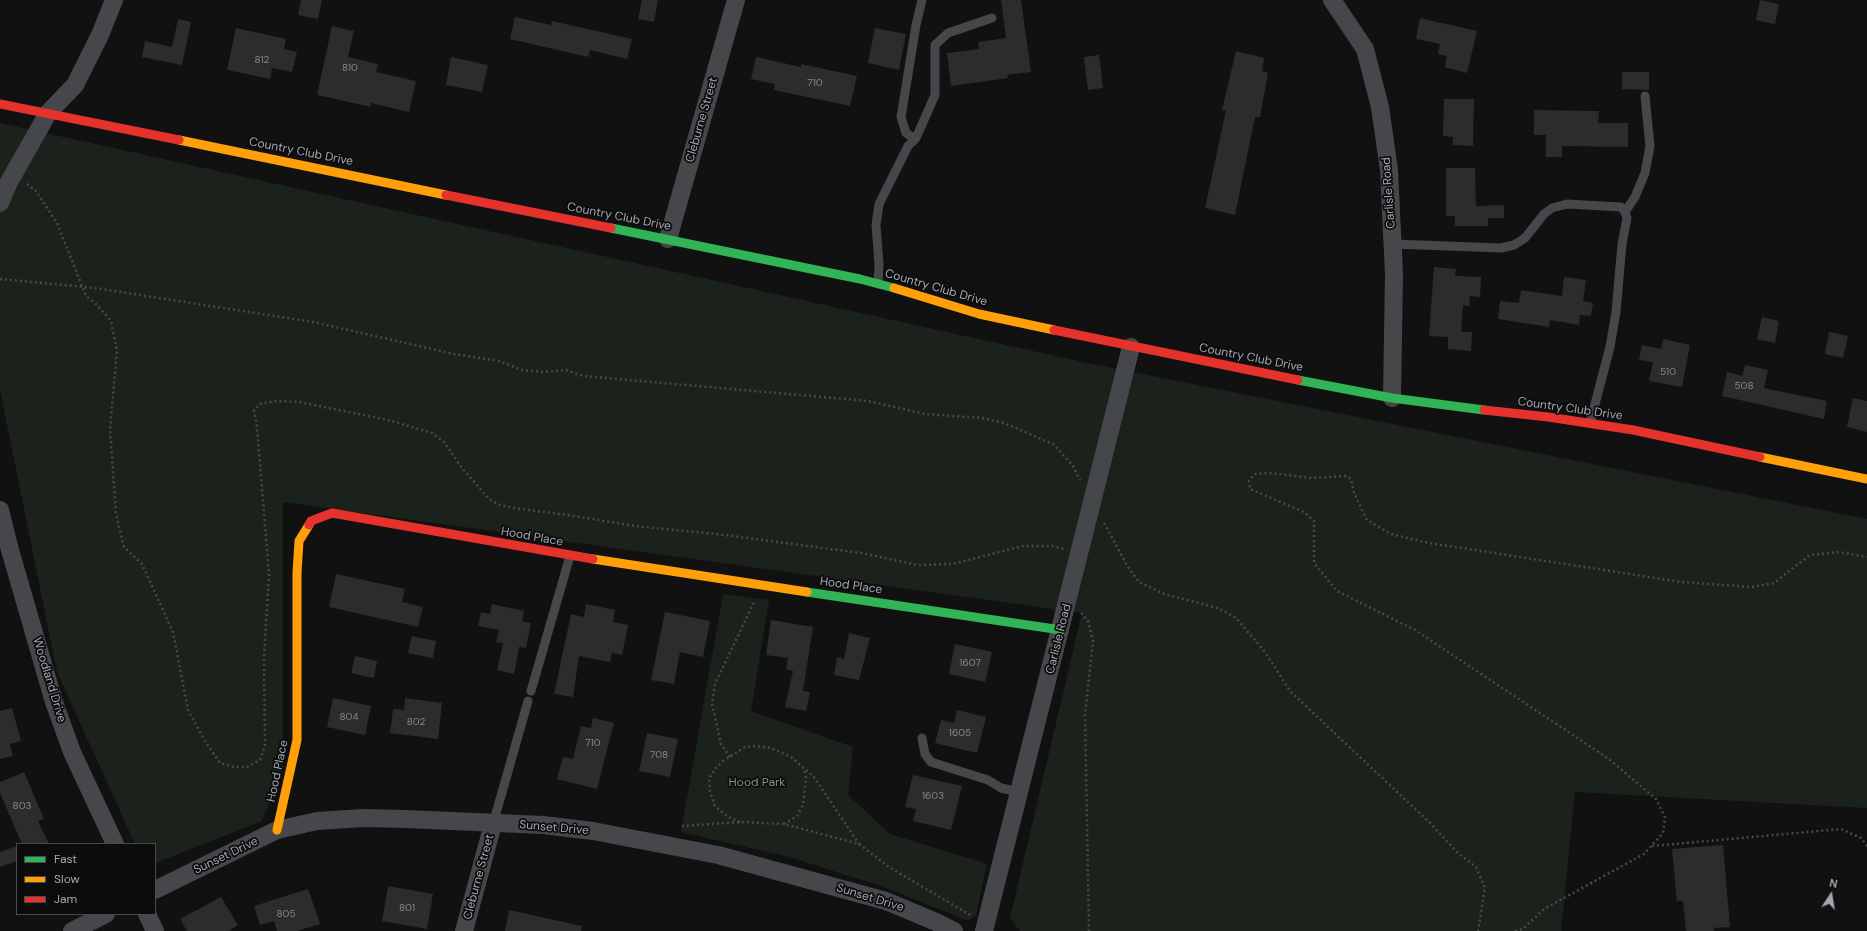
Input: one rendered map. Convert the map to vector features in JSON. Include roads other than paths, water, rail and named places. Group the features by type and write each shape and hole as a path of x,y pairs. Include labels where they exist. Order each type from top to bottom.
{"street":[{"path":"0,203 9,182 48,113 75,85 100,35 114,0"},
{"name":"Cleburne Street","path":"668,239 736,0"},
{"name":"Carlisle Road","path":"1332,0 1365,49 1380,107 1389,170 1393,244 1392,398"},
{"name":"Country Club Drive","path":"0,104 668,239 878,284 914,293 979,314 1131,347 1392,398 1590,423 1633,430 1867,479"},
{"name":"Carlisle Road","path":"985,927 1067,607 1131,347"},
{"name":"Woodland Drive","path":"0,510 10,550 54,702 72,752 115,843"},
{"name":"Hood Place","path":"277,830 297,740 297,573 299,541 311,521 332,513 570,556 1061,630"},
{"name":"Sunset Drive","path":"156,890 277,830 317,821 363,818 543,825 593,831 718,855 886,901 954,931"},
{"name":"Cleburne Street","path":"464,931 493,824"},
{"path":"72,931 104,915"},
{"path":"147,915 155,931"}],"lane":[{"path":"915,139 906,133 901,117 916,25 922,0"},
{"path":"878,284 879,264 876,226 879,204 908,146 915,139 935,95 935,45 948,33 992,18"},
{"path":"1625,212 1635,197 1645,173 1650,146 1645,96"},
{"path":"1393,244 1501,248 1514,244 1525,238 1544,214 1552,208 1567,204 1614,205 1621,207 1627,218 1622,244 1616,312 1610,347 1590,423"},
{"path":"531,691 570,556"},
{"path":"493,824 528,701"},
{"path":"922,738 925,754 931,762 988,780 1001,788 1020,792"}],"park label":[{"name":"Hood Park","path":"757,783"}]}
